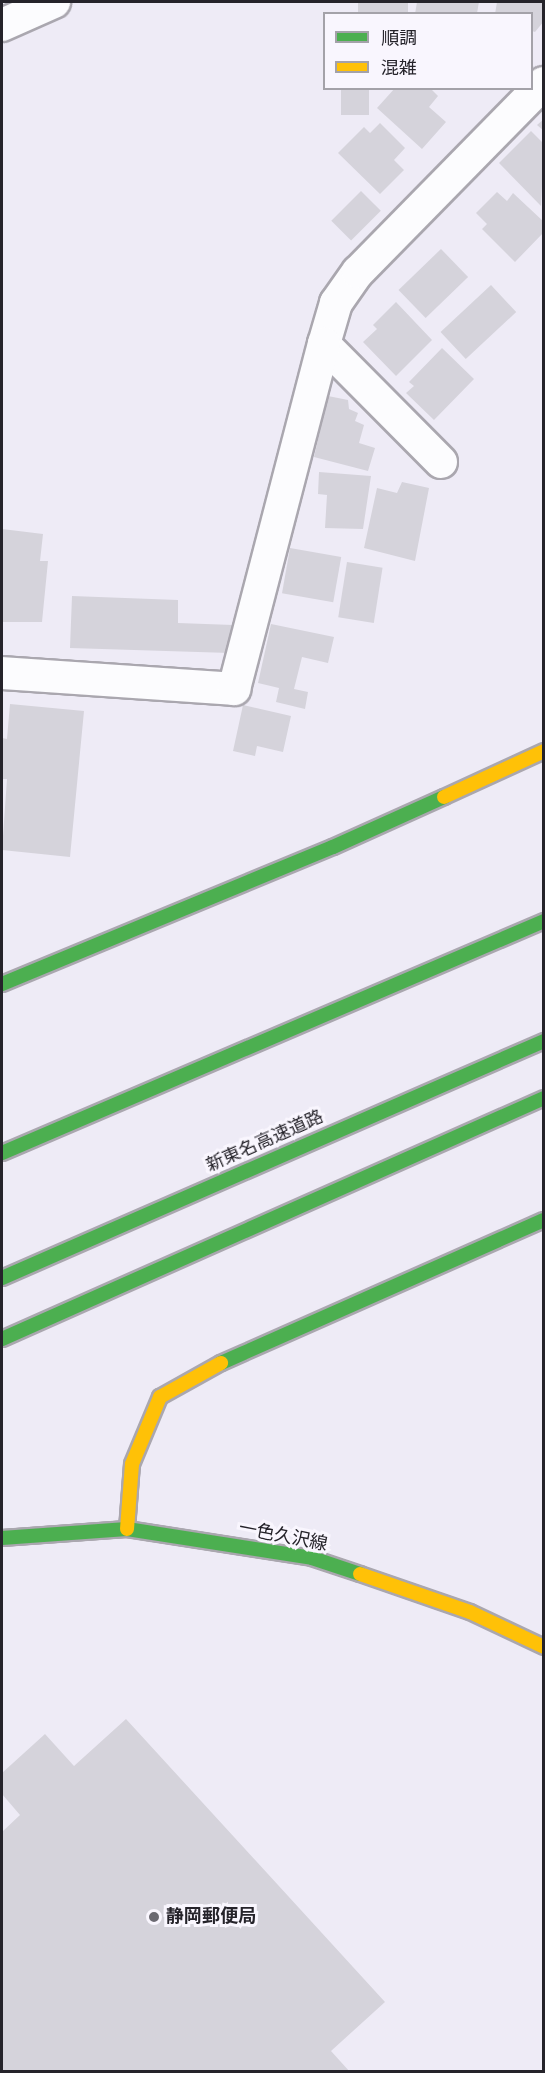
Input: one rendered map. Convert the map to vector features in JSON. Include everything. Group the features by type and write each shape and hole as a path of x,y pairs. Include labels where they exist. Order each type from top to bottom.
{"main road":[{"path":"2,984 333,847 543,751"},
{"path":"2,1153 543,921"},
{"name":"新東名高速道路","path":"2,1278 543,1041"},
{"path":"2,1339 543,1098"},
{"path":"127,1529 132,1464 160,1397 233,1357 543,1220"},
{"name":"一色久沢線","path":"2,1538 127,1529 312,1558 470,1612 543,1647"}],"street":[{"path":"2,25 54,2"},
{"path":"2,673 234,688 336,303 358,272 543,83"},
{"path":"324,344 441,462"}],"building":[{"path":"358,2 408,2 408,12 358,12"},
{"path":"417,2 479,2 477,12 415,12"},
{"path":"497,2 544,2 544,21 535,32 533,31 533,12 495,12"},
{"path":"341,90 369,90 369,115 341,115"},
{"path":"393,90 432,90 438,96 429,107 446,122 422,149 377,108"},
{"path":"544,119 544,131 537,125"},
{"path":"380,123 405,148 394,160 404,170 380,194 338,153 364,127 370,133"},
{"path":"531,131 544,144 541,206 499,163"},
{"path":"361,191 381,211 351,240 331,221"},
{"path":"497,192 507,201 513,193 544,222 544,232 515,262 482,229 487,224 476,213"},
{"path":"441,249 468,277 426,318 399,290"},
{"path":"491,285 516,312 466,359 441,332"},
{"path":"396,302 432,340 396,376 363,342 377,329 373,325"},
{"path":"442,348 474,379 434,420 406,393 414,386 409,382"},
{"path":"328,396 348,400 349,409 358,413 355,421 364,425 359,443 375,448 368,471 314,457"},
{"path":"319,472 371,476 363,529 325,528 327,495 318,494"},
{"path":"402,482 429,488 415,561 364,548 377,488 397,493"},
{"path":"2,529 43,534 40,561 48,561 42,622 2,622"},
{"path":"290,548 341,557 333,602 282,593"},
{"path":"347,562 383,568 374,623 338,617"},
{"path":"72,596 178,600 178,623 233,625 230,653 70,648"},
{"path":"271,624 334,637 328,663 302,657 294,689 308,692 305,709 276,702 279,688 258,683"},
{"path":"10,704 84,711 70,857 2,850 7,779 2,779 2,738 7,739"},
{"path":"243,705 291,716 283,752 257,746 255,756 233,751"},
{"name":"静岡郵便局","path":"126,1719 385,2002 331,2051 350,2072 2,2072 2,1832 20,1815 2,1794 2,1773 45,1734 74,1766"}],"traffic: fast":[{"path":"2,984 333,847 444,797"},
{"path":"2,1153 544,921"},
{"path":"2,1278 544,1041"},
{"path":"2,1339 544,1098"},
{"path":"221,1363 544,1220"},
{"path":"2,1538 127,1529 312,1558 360,1574"}],"traffic: slow":[{"path":"444,797 544,751"},
{"path":"127,1529 132,1464 160,1397 221,1363"},
{"path":"360,1574 470,1612 544,1647"}],"place":[{"name":"静岡郵便局","path":"154,1917"}]}
